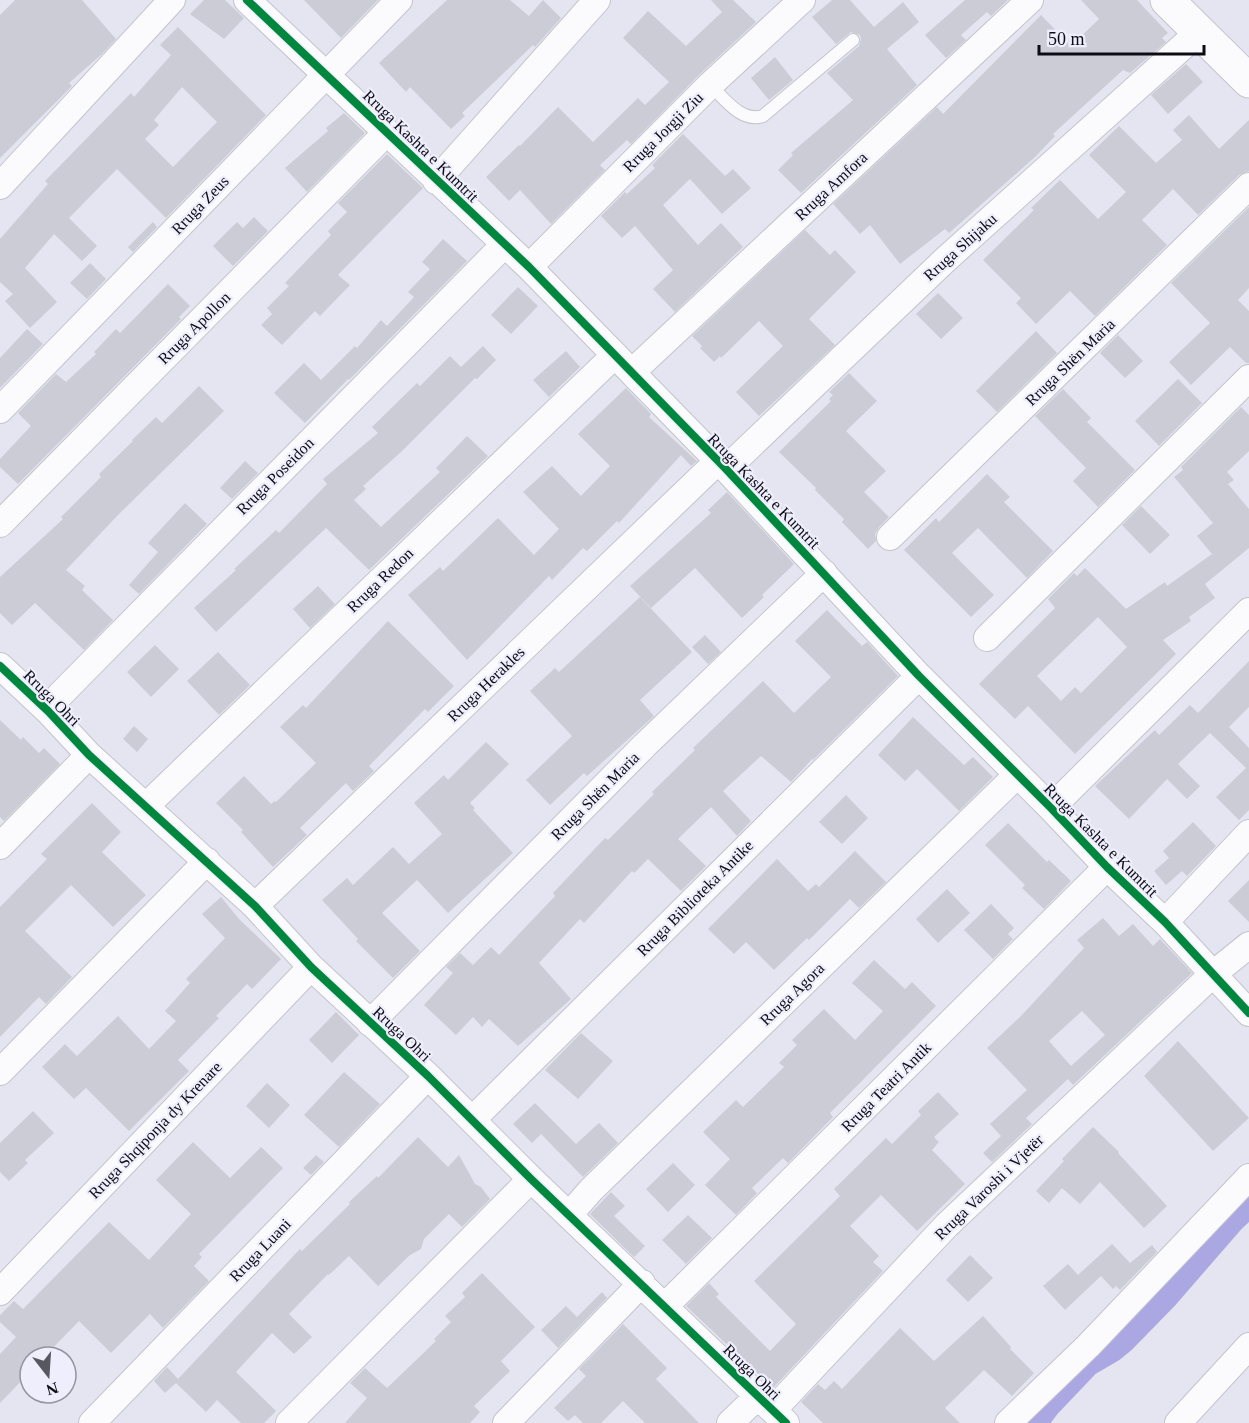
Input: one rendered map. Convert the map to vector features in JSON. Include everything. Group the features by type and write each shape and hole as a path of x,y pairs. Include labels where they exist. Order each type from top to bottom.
{"main road":[{"path":"1167,0 1249,81"}],"street":[{"path":"0,186 172,0"},
{"name":"Rruga Kashta e Kumtrit","path":"247,0 505,244 623,363 919,676 1107,867 1165,922 1249,1013"},
{"name":"Rruga Zeus","path":"0,410 399,0"},
{"path":"436,181 597,0"},
{"name":"Rruga Jorgji Ziu","path":"528,267 710,85 802,0"},
{"name":"Rruga Amfora","path":"623,363 1030,0"},
{"name":"Rruga Shijaku","path":"722,466 945,260 1199,32"},
{"name":"Rruga Apollon","path":"0,524 387,132"},
{"name":"Rruga Shën Maria","path":"891,537 1249,186"},
{"name":"Rruga Poseidon","path":"48,711 60,695 505,244"},
{"name":"Rruga Redon","path":"146,806 623,363"},
{"path":"987,638 1249,378"},
{"name":"Rruga Herakles","path":"255,906 722,466"},
{"name":"Rruga Shën Maria","path":"370,1023 645,745 824,573"},
{"path":"1051,808 1249,611"},
{"name":"Rruga Ohri","path":"0,666 48,711 89,755 255,906 311,967 772,1410"},
{"name":"Rruga Biblioteka Antike","path":"472,1120 919,676"},
{"path":"0,846 89,755"},
{"name":"Rruga Agora","path":"569,1215 591,1190 1017,775"},
{"path":"1165,922 1249,833"},
{"path":"0,1072 207,861"},
{"name":"Rruga Teatri Antik","path":"665,1306 1107,867"},
{"name":"Rruga Varoshi i Vjetër","path":"730,1423 772,1410 948,1226 1213,974 1249,945"},
{"name":"Rruga Shqiponja dy Krenare","path":"0,1292 311,967"},
{"name":"Rruga Luani","path":"92,1423 428,1077"},
{"path":"1008,1423 1088,1346 1249,1178"},
{"path":"289,1423 531,1179"},
{"path":"506,1423 642,1283"},
{"path":"1178,1423 1249,1346"}],"lane":[{"path":"710,85 744,117 754,119 763,116 853,40"}],"building":[{"path":"15,0 82,0 116,39 69,83 72,86 0,158 0,15"},
{"path":"204,0 225,0 244,18 224,39 190,14"},
{"path":"304,0 378,0 341,38"},
{"path":"447,0 510,0 529,16 543,0 561,18 535,47 533,45 462,113 465,116 451,129 410,87 406,92 379,63"},
{"path":"711,0 733,0 756,22 700,74 631,144 627,140 600,165 605,170 551,224 520,190 509,201 486,177 558,107 593,142 638,98 645,105 669,82 623,38 648,11 686,46 722,12"},
{"path":"832,0 850,0 874,27 903,2 919,22 887,49 917,85 801,193 778,170 793,155 791,153 853,100 827,73 859,46 860,35 851,32 836,44 812,17"},
{"path":"965,0 1008,0 991,16 987,12 961,35 966,40 946,58 925,35"},
{"path":"1081,0 1137,0 1168,33 1162,38 1166,42 1130,73 1123,70 1053,134 1055,136 1036,156 949,233 945,229 900,264 870,225 860,234 833,204 937,107 943,114 1041,15 1071,46 1099,19"},
{"path":"178,27 266,115 166,218 117,169 69,218 97,246 82,261 54,234 25,268 57,302 30,328 5,301 13,294 0,282 0,239 48,184 45,181 131,93 134,97 171,55 160,45","holes":["182,87 217,122 173,167 145,139 159,125 154,120"]},
{"path":"775,57 793,80 769,100 751,78"},
{"path":"1186,64 1203,82 1168,114 1151,95"},
{"path":"344,113 365,133 307,192 285,168 328,131 326,128"},
{"path":"1189,115 1219,149 1249,120 1249,171 1239,175 1198,215 1173,189 1142,220 1167,245 1095,316 1070,291 1036,324 1016,303 1021,298 983,260 1034,210 1031,208 1060,180 1098,219 1126,192 1089,155 1119,126 1156,163 1182,140 1173,130"},
{"path":"683,134 725,176 733,169 751,188 722,214 690,179 663,205 698,245 721,223 743,247 675,312 653,289 673,270 635,226 622,238 601,216 625,192 627,194 655,168 652,165"},
{"path":"387,154 423,188 338,275 350,285 320,316 315,311 282,345 261,325 272,314 267,308 289,286 285,283 331,235 328,231 347,212 338,203"},
{"path":"1249,207 1249,288 1238,300 1249,311 1249,363 1246,363 1230,347 1191,385 1169,362 1210,323 1171,283"},
{"path":"254,217 268,231 233,266 213,246 237,222 243,228"},
{"path":"153,222 157,227 133,252 128,247"},
{"path":"805,230 830,255 835,250 856,272 809,319 835,345 759,416 736,392 783,346 759,321 714,362 692,336"},
{"path":"443,239 467,261 305,423 274,393 304,363 321,380 355,346 357,348 381,320 387,326 414,297 408,292 430,269 422,262"},
{"path":"90,263 106,279 87,299 70,283"},
{"path":"168,284 190,306 179,317 181,319 18,484 0,467 0,459 31,426 18,413 56,374 66,382 96,354 94,352 116,329 120,333"},
{"path":"518,287 538,306 511,334 491,315"},
{"path":"938,293 963,318 941,339 916,314"},
{"path":"27,329 43,344 0,388 0,358"},
{"path":"1036,331 1057,353 997,412 976,391"},
{"path":"1118,335 1143,361 1125,378 1100,353"},
{"path":"483,346 496,360 363,486 366,489 354,500 381,527 440,472 436,468 467,436 488,456 369,570 326,528 216,632 194,608 276,530 279,533 327,484 323,479 378,433 372,427 417,383 420,386 450,356 461,367"},
{"path":"566,351 580,367 549,397 533,380"},
{"path":"849,373 877,401 846,431 886,471 864,492 889,517 879,527 875,534 876,541 868,549 842,522 844,519 815,490 816,488 779,452 831,401 829,399 833,395 829,392"},
{"path":"1178,379 1202,403 1159,446 1135,421"},
{"path":"199,386 224,411 117,516 66,570 85,586 82,590 113,620 84,650 35,603 12,625 0,613 0,577 63,519 61,517 101,477 99,474 132,440 156,417 162,423"},
{"path":"626,388 651,414 649,417 697,461 691,466 681,455 619,523 617,521 587,551 583,548 552,580 549,576 467,660 408,595 440,567 443,571 498,518 534,555 559,529 523,492 552,466 581,496 610,466 578,434"},
{"path":"1063,389 1091,418 1087,422 1135,470 1098,507 1073,481 1086,468 1035,416"},
{"path":"1241,407 1249,415 1249,451 1227,472 1234,480 1228,484 1249,509 1249,548 1205,584 1215,598 1189,617 1191,621 1163,640 1176,654 1075,754 1028,706 1015,719 979,684 1055,608 1048,599 1074,573 1077,576 1085,568 1126,609 1165,582 1167,586 1212,554 1197,536 1213,523 1174,477 1183,470 1181,467","holes":["1098,617 1127,647 1081,693 1075,687 1061,701 1037,676"]},
{"path":"245,461 258,473 232,499 220,488"},
{"path":"987,474 1010,497 1004,502 1053,551 1027,578 978,528 952,553 994,595 971,617 904,550 936,518 939,522"},
{"path":"727,492 794,564 742,618 695,568 651,608 630,586 711,513 708,510"},
{"path":"185,503 207,524 139,594 129,585 158,552 148,543"},
{"path":"1141,506 1170,535 1150,554 1122,525"},
{"path":"318,586 335,604 310,628 293,609"},
{"path":"640,597 692,652 640,700 654,716 587,776 584,773 550,805 526,780 572,736 530,691 555,668 559,672"},
{"path":"827,610 862,646 867,642 898,676 791,782 761,756 723,791 751,821 737,836 711,807 678,839 706,866 681,891 648,859 634,873 632,871 584,923 580,919 539,963 571,999 518,1046 489,1019 482,1027 473,1017 456,1035 424,1005 453,973 446,967 460,953 473,965 491,947 499,955 555,896 553,893 605,838 608,840 695,750 693,748 763,681 794,713 831,677 795,641"},
{"path":"388,621 454,686 428,712 425,709 369,766 374,771 353,791 346,783 300,828 307,835 273,867 241,832 243,830 216,803 244,776 271,804 276,802 316,763 280,727 303,705 306,708"},
{"path":"705,635 721,652 708,664 692,647"},
{"path":"155,645 179,669 151,697 127,672"},
{"path":"218,652 250,685 219,715 187,681"},
{"path":"1249,661 1249,707 1229,727 1249,748 1249,810 1239,820 1216,797 1246,768 1210,733 1178,764 1200,786 1187,799 1167,779 1129,819 1095,786 1155,730 1159,735 1190,705 1198,713"},
{"path":"913,717 964,765 973,757 993,777 959,811 917,769 905,781 878,755"},
{"path":"0,720 21,740 23,737 39,753 44,748 60,764 4,821 0,817"},
{"path":"134,726 148,739 137,752 123,739"},
{"path":"486,742 509,764 470,803 475,808 473,810 513,853 448,913 417,880 382,913 420,951 393,978 356,941 358,939 322,900 347,878 353,885 393,847 409,864 442,834 414,803 444,775 448,780"},
{"path":"846,795 868,818 842,844 819,822"},
{"path":"92,803 121,832 102,852 146,895 113,927 71,885 25,931 72,977 46,1004 39,997 0,1037 0,907 47,859 41,854"},
{"path":"1193,822 1216,846 1187,876 1182,871 1166,885 1154,871 1169,858 1163,851"},
{"path":"1008,823 1047,862 1049,860 1071,881 1044,909 1022,888 1025,885 985,845"},
{"path":"855,851 886,882 859,908 850,899 809,940 807,938 774,970 746,942 734,954 708,929 777,859 808,891 816,884 819,887"},
{"path":"1249,880 1249,922 1228,901"},
{"path":"947,889 970,913 938,943 916,919"},
{"path":"221,897 239,919 281,959 252,989 247,984 216,1016 219,1018 178,1060 189,1071 129,1131 86,1088 74,1099 42,1067 65,1044 77,1056 118,1016 149,1049 176,1021 165,1011 190,983 186,979 225,938 202,914"},
{"path":"991,904 1014,928 1008,934 1013,939 993,959 964,930"},
{"path":"1103,918 1119,936 1133,924 1153,946 1160,939 1192,973 1073,1085 1068,1079 1026,1118 1032,1124 992,1162 983,1153 1001,1136 990,1124 1027,1090 987,1048 1021,1016 1084,948 1077,940","holes":["1082,1011 1105,1035 1071,1066 1049,1041"]},
{"path":"874,960 905,989 912,982 936,1006 830,1113 833,1117 788,1163 783,1158 752,1188 757,1193 736,1215 705,1185 730,1159 703,1132 736,1100 743,1107 784,1067 779,1063 797,1045 792,1040 824,1009 855,1040 883,1011 852,983"},
{"path":"336,1012 359,1035 332,1063 309,1040"},
{"path":"581,1033 613,1061 578,1099 545,1070"},
{"path":"1178,1041 1249,1118 1213,1151 1144,1076"},
{"path":"344,1072 380,1104 339,1147 304,1115"},
{"path":"267,1083 290,1105 269,1128 246,1106"},
{"path":"938,1092 959,1114 934,1137 939,1142 932,1150 965,1184 917,1231 881,1195 850,1226 879,1256 873,1262 883,1271 773,1388 686,1306 709,1283 719,1294 716,1297 770,1351 796,1324 754,1281 840,1196 834,1189 886,1138 892,1144 921,1115 918,1111"},
{"path":"535,1103 576,1144 599,1123 618,1143 583,1177 541,1134 532,1143 513,1124"},
{"path":"33,1111 54,1133 25,1160 28,1163 9,1181 0,1172 0,1143"},
{"path":"1093,1127 1119,1152 1167,1206 1144,1228 1100,1182 1080,1204 1062,1188 1049,1203 1036,1191 1064,1161 1062,1159"},
{"path":"418,1137 448,1167 459,1155 475,1184 481,1187 490,1199 462,1227 449,1214 424,1239 421,1249 410,1255 378,1286 349,1256 328,1274 289,1314 312,1337 294,1354 272,1333 236,1372 276,1411 264,1423 241,1423 217,1400 206,1412 176,1383 165,1393 154,1381 167,1367 178,1379 300,1249 302,1251 350,1204 349,1202 377,1176 378,1178"},
{"path":"193,1142 230,1178 261,1147 283,1168 199,1254 202,1257 194,1266 209,1281 163,1328 150,1314 111,1353 79,1321 56,1345 18,1345 18,1384 0,1403 0,1354 16,1337 0,1322 0,1315 14,1301 23,1309 109,1222 149,1260 191,1214 156,1180"},
{"path":"316,1155 324,1162 311,1175 303,1168"},
{"path":"673,1163 695,1185 668,1212 646,1189"},
{"path":"611,1192 625,1206 614,1216 645,1246 634,1257 590,1214"},
{"path":"688,1215 712,1238 686,1264 662,1240"},
{"path":"1112,1244 1130,1263 1152,1245 1157,1252 1120,1290 1116,1286 1113,1289 1101,1276 1065,1310 1043,1286 1068,1264 1078,1275"},
{"path":"970,1255 993,1278 968,1302 946,1280"},
{"path":"482,1273 535,1327 501,1361 510,1371 474,1406 480,1412 470,1423 345,1423 367,1398 350,1383 365,1368 387,1388 436,1341 434,1339 451,1322 445,1316 465,1297 462,1293"},
{"path":"602,1292 607,1298 558,1348 541,1330 566,1306 577,1317"},
{"path":"983,1316 1011,1347 1010,1349 1034,1373 1012,1396 984,1370 945,1408 960,1423 823,1423 801,1402 818,1384 825,1390 834,1381 842,1389 900,1328 934,1361"},
{"path":"623,1324 667,1368 656,1379 699,1423 645,1423 623,1401 601,1423 583,1423 575,1415 568,1421 554,1408 586,1376 579,1369"}],"waterway":[{"path":"1037,1423 1089,1365 1124,1342 1249,1207"}],"cycle path":[{"path":"247,0 529,267 726,469 919,676 1107,867 1165,922 1249,1013"},
{"path":"0,666 48,711 89,755 255,906 311,967 428,1076 531,1179 786,1423"}]}
